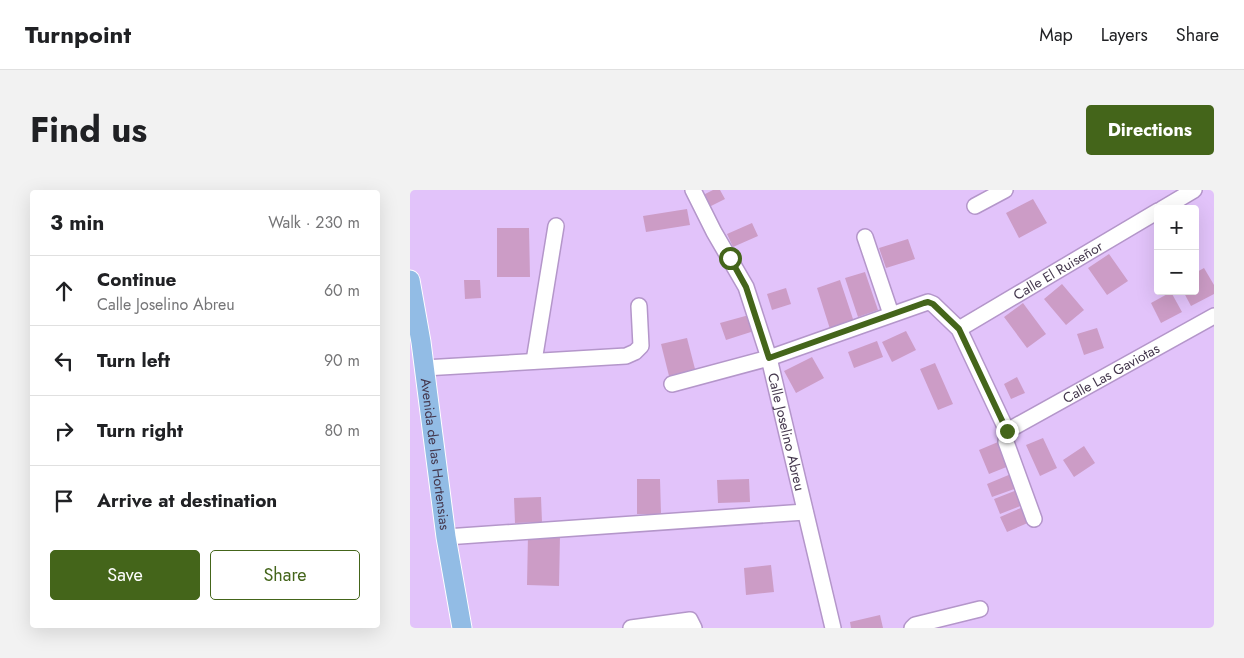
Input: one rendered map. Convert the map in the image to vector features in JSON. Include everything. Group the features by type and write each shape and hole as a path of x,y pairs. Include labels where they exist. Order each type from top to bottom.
{"main road":[{"name":"Avenida de las Hortensias","path":"410,280 415,342 424,368 446,537 462,628"}],"street":[{"name":"Calle Joselino Abreu","path":"693,190 714,232 746,287 769,358 833,628"},
{"path":"975,206 1005,190"},
{"path":"1169,205 1194,190"},
{"name":"Calle El Ruiseñor","path":"959,329 1154,213"},
{"path":"534,361 556,226"},
{"path":"865,237 891,314"},
{"path":"672,384 769,358 928,302 933,304 959,329 1007,431 1006,442 1034,519"},
{"path":"424,368 626,356 636,352 641,346 639,306"},
{"name":"Calle Las Gaviotas","path":"1007,431 1214,316"},
{"path":"446,537 805,512"},
{"path":"912,628 915,625 980,609"},
{"path":"632,628 690,620 694,628"}],"building":[{"path":"713,190 720,190 725,199 707,208 701,196"},
{"path":"1033,199 1047,223 1019,238 1006,213"},
{"path":"687,209 690,225 646,232 643,216"},
{"path":"752,223 758,236 733,247 727,234"},
{"path":"497,228 529,228 530,277 497,277"},
{"path":"908,239 915,259 886,268 879,248"},
{"path":"1109,254 1128,281 1107,295 1088,268"},
{"path":"1204,268 1214,285 1214,294 1191,306 1185,295 1199,295 1199,271"},
{"path":"865,272 878,310 858,317 845,278"},
{"path":"464,280 480,280 481,298 465,299"},
{"path":"840,280 854,322 830,329 817,288"},
{"path":"1062,284 1084,310 1066,325 1044,299"},
{"path":"786,288 791,304 772,310 767,294"},
{"path":"1166,295 1173,295 1182,312 1161,323 1151,303"},
{"path":"1023,303 1046,334 1027,348 1004,317"},
{"path":"749,315 754,331 726,340 720,323"},
{"path":"1097,328 1104,348 1084,355 1077,334"},
{"path":"906,331 916,350 892,362 882,342"},
{"path":"687,338 695,369 669,376 661,344"},
{"path":"877,341 883,357 854,368 848,352"},
{"path":"812,357 824,378 796,393 784,371"},
{"path":"935,363 953,404 938,410 920,369"},
{"path":"1017,377 1025,393 1011,399 1004,384"},
{"path":"1043,438 1057,468 1040,476 1026,445"},
{"path":"998,442 1009,466 989,474 979,450"},
{"path":"1084,446 1095,463 1074,477 1063,460"},
{"path":"1011,474 1017,488 992,497 987,484"},
{"path":"637,479 660,479 661,514 637,514"},
{"path":"749,479 750,502 718,503 717,480"},
{"path":"1017,490 1023,505 1000,514 994,499"},
{"path":"541,497 542,522 515,523 514,498"},
{"path":"1023,507 1030,522 1007,532 1000,517"},
{"path":"528,534 560,535 559,586 527,585"},
{"path":"771,565 774,592 746,595 744,568"},
{"path":"880,615 883,628 851,628 850,622"}],"route":[{"path":"730,258 746,287 769,358 924,303 933,304 959,329 1007,431"}]}
